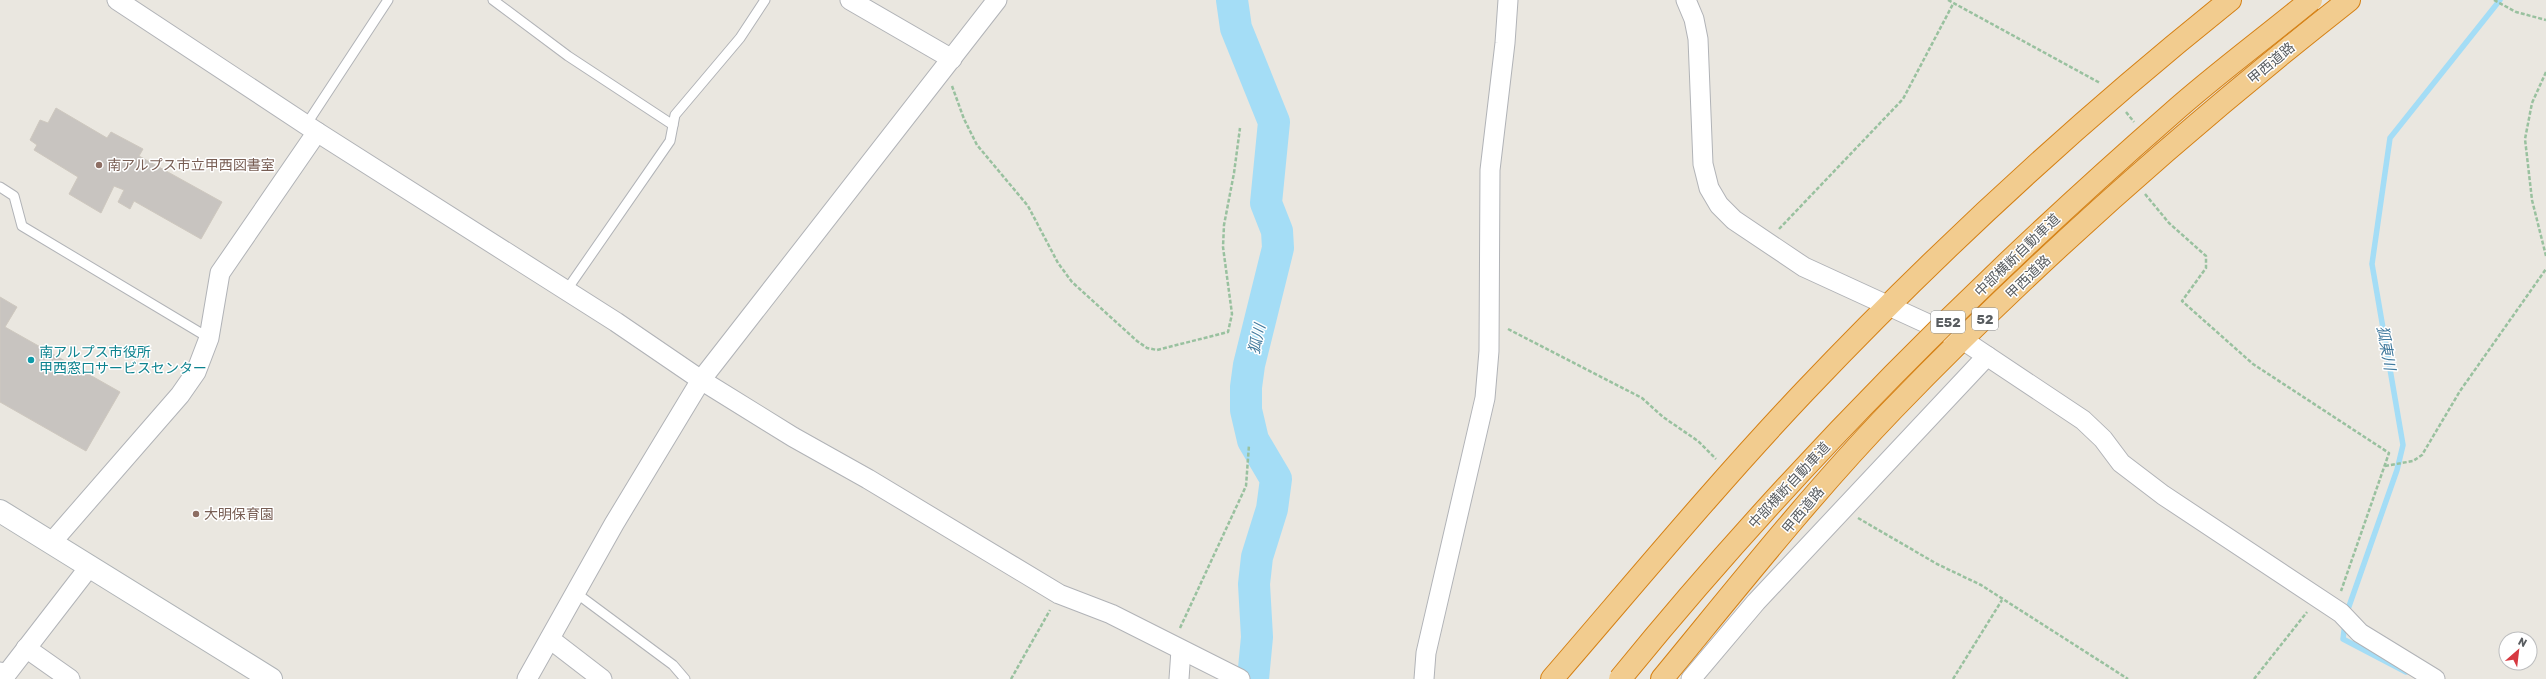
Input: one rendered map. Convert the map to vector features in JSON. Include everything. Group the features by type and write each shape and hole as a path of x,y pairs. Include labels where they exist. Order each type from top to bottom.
{"highway":[{"path":"1552,679 1731,473 1803,394 1888,305 2004,193 2114,96 2230,0"},
{"name":"中部横断自動車道","path":"1620,679 1738,540 1953,317 2062,212 2173,112 2311,0"},
{"name":"甲西道路","path":"1662,679 1820,489 1893,409 2045,261 2132,180 2277,57 2349,0"}],"street":[{"path":"117,0 312,128 566,291 700,380 1059,594 1111,614 1239,678"},
{"path":"850,0 949,62"},
{"path":"527,679 614,524 700,380 997,0"},
{"path":"1424,679 1426,652 1485,398 1490,319 1490,170 1505,43 1508,0"},
{"path":"1686,0 1694,19 1698,39 1703,164 1709,188 1719,205 1734,220 1804,267 1963,340 2083,420 2103,439 2121,463 2163,495 2338,610 2360,633 2435,679"},
{"path":"52,542 180,396 196,372 209,338 220,273 312,128"},
{"path":"1691,679 1756,602 1987,356"},
{"path":"0,511 271,679"},
{"path":"0,672 6,676 90,566"},
{"path":"550,639 602,679"},
{"path":"1176,647 1179,679"},
{"path":"26,648 70,679"}],"lane":[{"path":"312,128 388,0"},
{"path":"493,0 568,56 673,125"},
{"path":"566,291 670,141 675,115 740,38 765,0"},
{"path":"0,187 14,196 22,226 209,338"},
{"path":"576,593 673,665 685,679"}],"path":[{"path":"1948,0 2095,79 2114,96 2137,126"},
{"path":"2494,0 2516,12 2546,20"},
{"path":"1767,242 1903,99 1953,4"},
{"path":"949,62 964,119 977,145 1028,206 1058,263 1072,282 1137,341 1147,348 1157,350 1228,332 1232,314 1223,246 1224,225 1234,173 1240,128"},
{"path":"2546,72 2532,104 2525,139 2532,200 2546,256"},
{"path":"2132,180 2169,223 2206,256 2206,268 2182,301 2253,364 2389,453 2338,610"},
{"path":"2385,466 2413,461 2422,455 2460,391 2546,268"},
{"path":"1490,319 1560,358 1642,398 1663,417 1698,441 1731,473"},
{"path":"1176,647 1246,486 1249,445"},
{"path":"1842,509 1937,564 1981,585 2002,600 2128,679"},
{"path":"1011,679 1059,594"},
{"path":"2254,679 2318,598"},
{"path":"1953,679 2002,600"}],"building":[{"path":"56,108 107,138 111,132 143,149 139,156 222,202 201,239 134,201 130,209 118,202 124,190 114,186 101,213 69,194 78,177 34,150 37,145 30,140 40,120 48,123"},
{"name":"南アルプス市役所 甲西窓口サービスセンター","path":"0,297 17,307 5,327 120,392 86,451 0,402"}],"waterway":[{"name":"狐川","path":"1232,0 1236,28 1274,122 1266,203 1277,231 1278,248 1249,365 1246,387 1246,410 1253,440 1276,479 1272,509 1257,557 1254,584 1257,637 1253,679"},
{"name":"狐東川","path":"2347,612 2397,470 2403,445 2372,264 2390,138 2500,0"},
{"name":"狐東川","path":"2345,623 2343,639 2406,672"}],"place":[{"name":"南アルプス市立甲西図書室","path":"99,165"},
{"name":"南アルプス市役所 甲西窓口サービスセンター","path":"31,360"},
{"name":"大明保育園","path":"196,514"}]}
